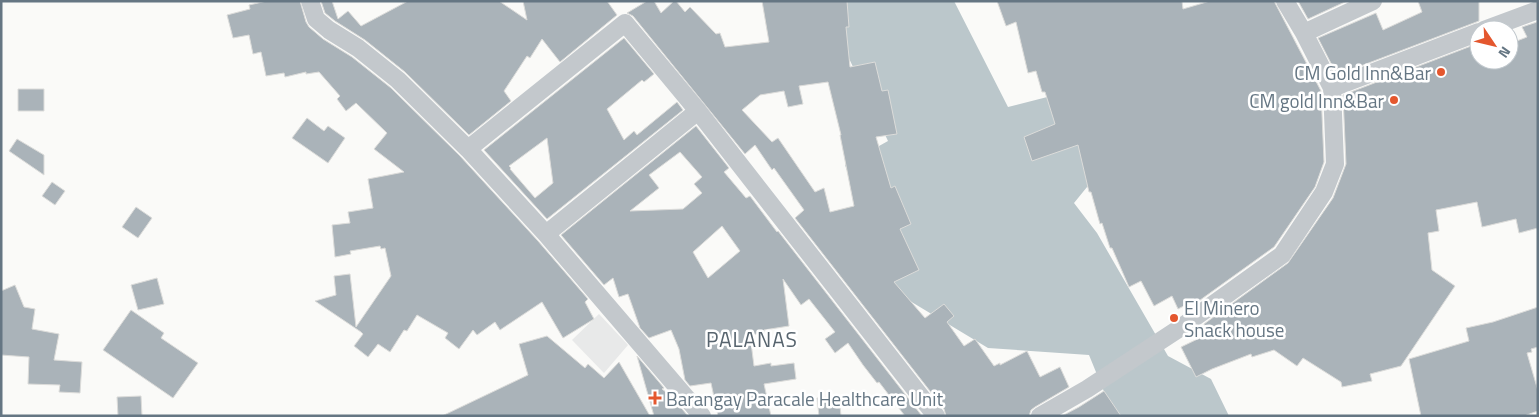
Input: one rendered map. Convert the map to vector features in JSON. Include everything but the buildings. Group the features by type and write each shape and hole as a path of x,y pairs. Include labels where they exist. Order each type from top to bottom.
{"street":[{"path":"310,1 316,19 329,30 358,48 398,80 468,149 546,234 702,416"},
{"path":"1040,416 1086,389 1180,328 1282,255 1324,192 1335,164 1332,88 1304,33 1285,1"},
{"path":"1304,33 1372,1"},
{"path":"1511,20 1538,10"},
{"path":"468,149 625,23 698,111 936,416"},
{"path":"1332,88 1469,36"},
{"path":"546,234 698,111"}],"shaded area":[{"path":"829,1 954,1 1008,107 1059,94 1096,176 1074,203 1097,233 1168,356 1211,379 1229,416 1114,416 1089,355 988,348 890,289 845,165 888,141 837,33"},
{"path":"599,314 628,345 604,373 572,340"}],"place":[{"name":"CM Gold Inn&Bar","path":"1441,72"},
{"name":"CM gold Inn&Bar","path":"1394,100"},
{"name":"El Minero Snack house","path":"1174,318"},
{"name":"Barangay Paracale Healthcare Unit","path":"655,398"}],"district":[{"name":"PALANAS","path":"752,339"}]}
